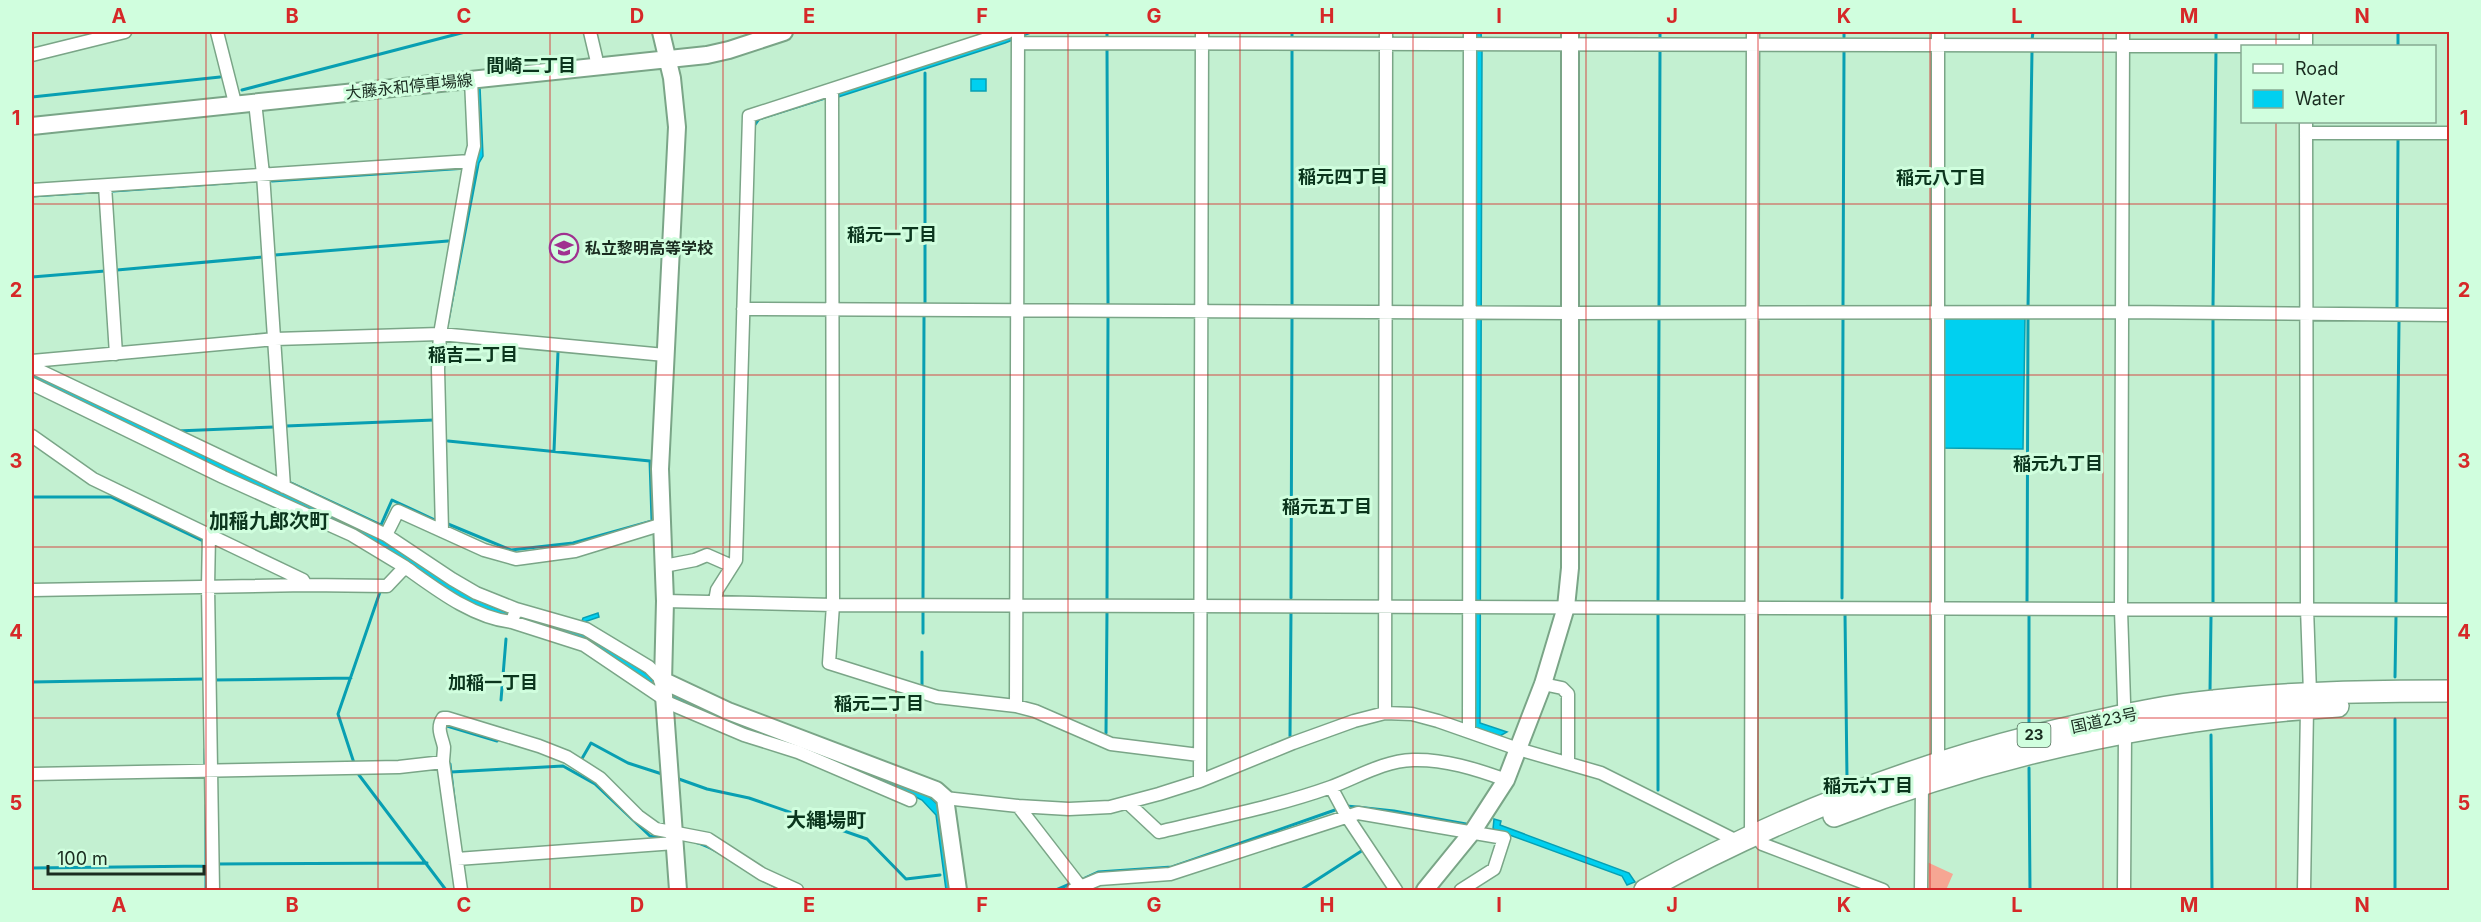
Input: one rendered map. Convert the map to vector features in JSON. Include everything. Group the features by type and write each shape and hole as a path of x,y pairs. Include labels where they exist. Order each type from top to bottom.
{"highway":[{"name":"国道23号","path":"1675,891 1751,840 1922,784 2124,724 2213,701 2308,701 2450,692"},
{"name":"国道23号","path":"2308,701 2361,705 2450,705"},
{"name":"国道23号","path":"1645,891 1862,789 1938,761 2032,735 2124,724"}],"street":[{"path":"32,55 125,32"},
{"path":"217,32 235,103"},
{"path":"590,32 598,66"},
{"path":"661,32 669,59 677,127 660,469 665,601 663,692 678,891"},
{"name":"大藤永和停車場線","path":"32,126 669,59 729,50 784,32"},
{"path":"1469,731 1475,607 1475,44 1470,32"},
{"path":"1938,32 1936,609 1938,761"},
{"path":"2123,32 2121,610 2124,891"},
{"path":"715,601 717,590 736,560 749,116 1016,36 1386,38 1475,44 1570,38 1753,38 1938,46 2241,46"},
{"path":"1016,36 1016,706"},
{"path":"1200,781 1202,38"},
{"path":"1385,712 1386,38"},
{"path":"1425,891 1473,831 1506,780 1543,684 1566,608 1570,568 1570,38"},
{"path":"1751,840 1753,38"},
{"path":"442,531 438,369 441,334 474,146 471,80"},
{"path":"832,90 833,605 829,663 937,697 1016,706 1035,711 1111,744 1199,755"},
{"path":"255,102 263,174 284,487"},
{"path":"2304,891 2308,701 2306,127 2450,133"},
{"path":"32,190 263,174 469,166"},
{"path":"105,186 116,354"},
{"path":"743,309 1384,310 1570,313 2306,312 2450,315"},
{"path":"32,361 275,339 441,334 665,355"},
{"path":"32,367 386,535 452,579 514,616 584,645 663,692 744,735 798,752 910,800"},
{"path":"32,384 224,477 352,535 405,567 441,593 478,612 583,628 649,667 663,692 728,711 936,790 945,798 1018,807 1069,809 1110,807 1200,781 1293,743 1385,712 1413,714 1518,749 1601,773 1751,840 1882,891"},
{"path":"32,436 103,485 303,580 306,585"},
{"path":"386,535 398,511 484,550 516,559 575,551 663,524"},
{"path":"209,535 213,891"},
{"path":"664,566 695,560 707,555 732,566"},
{"path":"32,590 306,585 387,586 405,567"},
{"path":"665,601 833,605 1566,608 1752,606 1936,609 2450,610"},
{"path":"1543,684 1562,688 1568,694 1568,763"},
{"path":"461,891 443,762 444,747 440,735 440,723 443,718 461,720 567,757 600,778 638,816 656,829 674,837"},
{"path":"1128,803 1159,832 1284,801 1331,787 1380,766 1414,760 1436,761 1478,770 1506,780"},
{"path":"32,774 399,767 443,762"},
{"path":"1922,784 1922,891"},
{"path":"1331,787 1346,815 1396,891"},
{"path":"945,798 958,891"},
{"path":"1018,807 1079,889 1099,879 1170,874 1346,815 1358,813 1504,838 1494,869 1461,891"},
{"path":"457,859 674,837 708,838 762,874 797,891"}],"shaded area":[{"path":"1927,862 1953,874 1946,890 1926,890"}],"water":[{"path":"1023,32 1033,32 838,97 839,93"},
{"path":"1474,32 1481,32 1482,49 1480,723 1507,732 1500,736 1474,727"},
{"path":"971,79 986,79 986,91 971,91"},
{"path":"475,87 480,87 483,156 479,163 448,325 446,325 476,170"},
{"path":"1942,317 2025,318 2023,449 1941,448"},
{"path":"32,373 369,532 458,589 486,604 510,614 578,632 583,618 598,613 599,617 584,622 582,633 603,644 648,675 656,684 686,701 927,795 938,805 952,890 946,890 936,815 922,800 881,780 729,725 681,705 596,646 479,608 221,472 32,380"},
{"path":"1494,819 1501,821 1500,825 1629,873 1635,882 1627,885 1622,876 1493,829"}],"waterway":[{"path":"242,90 465,32"},
{"path":"1107,32 1107,38"},
{"path":"1660,32 1660,40"},
{"path":"1844,32 1844,37"},
{"path":"2032,40 2033,32"},
{"path":"2216,32 2216,41"},
{"path":"2398,32 2398,45"},
{"path":"1107,48 1108,304"},
{"path":"1659,307 1660,49"},
{"path":"2213,306 2216,50"},
{"path":"1292,51 1292,304"},
{"path":"1843,307 1844,51"},
{"path":"2028,308 2032,51"},
{"path":"925,73 925,303"},
{"path":"32,97 220,77"},
{"path":"754,126 759,119 825,98"},
{"path":"2397,307 2398,139"},
{"path":"272,181 467,168"},
{"path":"113,191 255,181"},
{"path":"32,196 95,192"},
{"path":"275,255 448,241"},
{"path":"117,270 263,257"},
{"path":"32,277 105,271"},
{"path":"1107,600 1108,315"},
{"path":"923,598 924,317"},
{"path":"1291,598 1292,317"},
{"path":"2027,605 2028,317"},
{"path":"1658,600 1659,318"},
{"path":"1842,598 1843,318"},
{"path":"2213,320 2213,603"},
{"path":"2396,602 2399,321"},
{"path":"554,451 558,352"},
{"path":"286,426 434,420"},
{"path":"177,431 274,427"},
{"path":"448,441 650,461 652,521 573,543 511,550 448,524"},
{"path":"289,482 381,525 392,500 435,520"},
{"path":"32,497 111,497 203,541 203,544"},
{"path":"354,763 338,714 380,592"},
{"path":"923,611 923,633"},
{"path":"1106,733 1107,611"},
{"path":"1290,736 1291,611"},
{"path":"2029,613 2029,725"},
{"path":"1658,614 1658,790"},
{"path":"1845,614 1847,779"},
{"path":"2210,691 2211,617"},
{"path":"2395,677 2396,617"},
{"path":"501,700 506,639"},
{"path":"922,652 922,685"},
{"path":"213,680 351,678"},
{"path":"32,682 204,679"},
{"path":"2395,719 2395,890"},
{"path":"445,727 497,741"},
{"path":"2211,735 2212,890"},
{"path":"580,762 591,743 628,763 662,774"},
{"path":"205,749 205,766"},
{"path":"450,764 455,807"},
{"path":"451,772 563,766 595,784 650,836 665,837"},
{"path":"2029,768 2030,890"},
{"path":"359,775 446,890"},
{"path":"676,778 707,789 749,798 867,839 906,879 940,875"},
{"path":"206,805 206,890"},
{"path":"1347,806 1394,811 1466,824"},
{"path":"1085,878 1098,872 1172,867 1335,810"},
{"path":"695,842 717,851 781,889"},
{"path":"1301,890 1363,850"},
{"path":"216,864 427,863"},
{"path":"32,868 206,866"},
{"path":"1056,890 1070,884"}],"place":[{"name":"私立黎明高等学校","path":"564,248"}],"district":[{"name":"間崎二丁目","path":"531,66"},
{"name":"稲元四丁目","path":"1343,177"},
{"name":"稲元八丁目","path":"1941,178"},
{"name":"稲元一丁目","path":"892,235"},
{"name":"稲吉二丁目","path":"473,355"},
{"name":"稲元九丁目","path":"2058,464"},
{"name":"稲元五丁目","path":"1327,507"},
{"name":"加稲九郎次町","path":"269,521"},
{"name":"加稲一丁目","path":"493,683"},
{"name":"稲元二丁目","path":"879,704"},
{"name":"稲元六丁目","path":"1868,786"},
{"name":"大縄場町","path":"826,820"}]}
